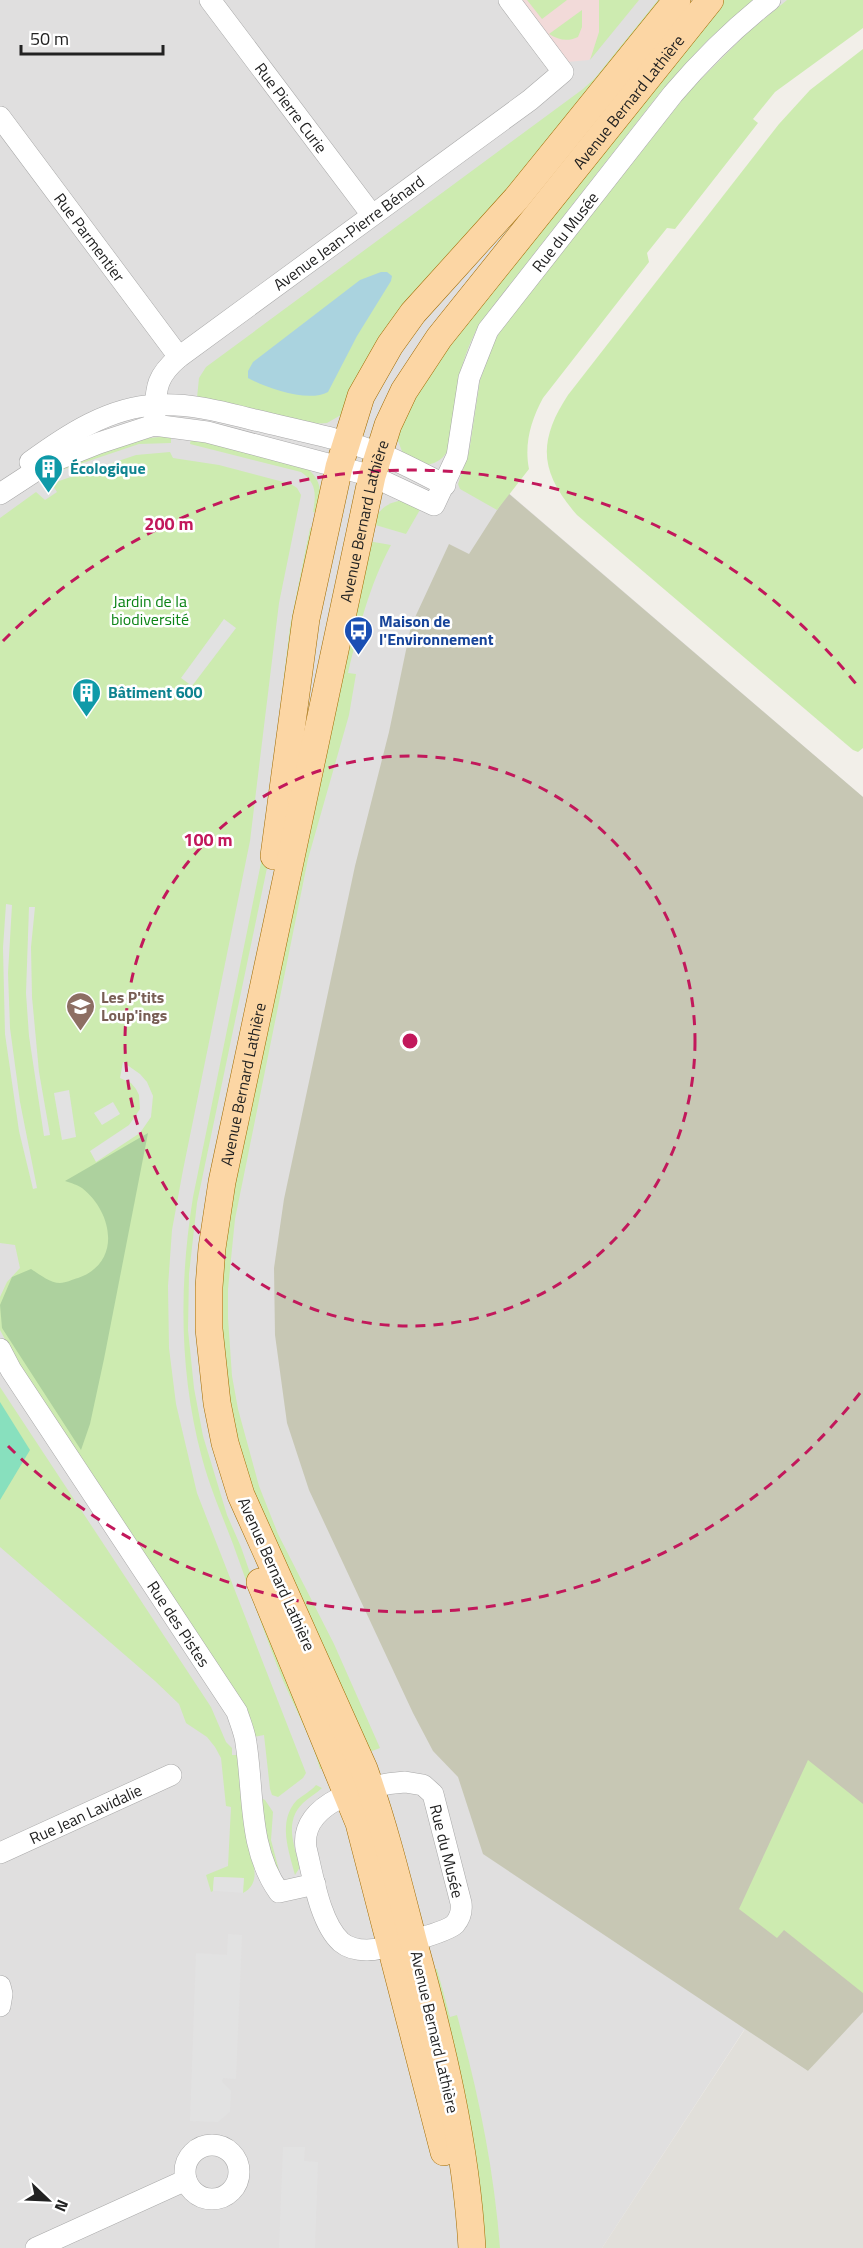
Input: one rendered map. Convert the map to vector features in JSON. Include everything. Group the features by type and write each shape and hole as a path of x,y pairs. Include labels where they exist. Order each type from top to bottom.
{"main road":[{"name":"Avenue Bernard Lathière","path":"459,2248 445,2156 402,1942 388,1843 293,1664 229,1502 213,1451 201,1395 194,1326 201,1217 271,871 306,619 342,455 357,406 372,375 413,313 516,199 677,0"},
{"name":"Avenue Bernard Lathière","path":"360,1791 340,1714 241,1495 225,1443 217,1403 209,1318 212,1248 222,1182 375,465 388,425 404,391 439,338 710,0"},
{"name":"Avenue Bernard Lathière","path":"402,1942 429,1997 451,2096 470,2202 472,2248"}],"street":[{"name":"Rue Pierre Curie","path":"210,0 372,215"},
{"name":"Avenue Jean-Pierre Bénard","path":"155,415 156,391 160,379 165,369 179,357 539,93 563,72 509,0"},
{"name":"Rue du Musée","path":"375,465 434,505 457,456 468,378 488,330 695,68 770,0"},
{"name":"Rue Parmentier","path":"0,117 179,357"},
{"path":"0,483 64,437 108,416 155,415 202,407 342,455 445,485"},
{"path":"0,494 46,464 155,415"},
{"name":"Rue des Pistes","path":"0,1349 11,1370 237,1712 246,1743 258,1844 272,1883 279,1892 315,1884"},
{"name":"Rue Jean Lavidalie","path":"0,1852 171,1775"},
{"name":"Rue du Musée","path":"396,1782 418,1784 430,1790 435,1800 462,1909 454,1926 368,1950 349,1947 329,1926 315,1884 304,1838 307,1827 319,1810 360,1791 396,1782"},
{"path":"36,2248 186,2180"}],"shaded area":[{"path":"0,0 806,0 483,471 863,797 808,2071 744,2030 602,2248 0,2248"},
{"path":"520,0 639,0 589,60 567,62"},
{"path":"508,493 863,797 863,2012 808,2071 483,1854 458,1777 433,1751 413,1713 309,1490 287,1423 275,1335 274,1268 284,1199 355,866 389,732 411,626 449,544 469,554"},
{"path":"224,619 236,628 192,686 181,678"},
{"path":"6,904 12,905 8,973 10,1028 20,1102 37,1188 33,1189 19,1131 5,1034 3,948"},
{"path":"29,907 35,907 31,947 32,997 39,1072 50,1135 44,1136 29,1036 26,993"},
{"path":"123,1062 147,1082 153,1096 151,1117 140,1133 96,1162 90,1151 129,1125 140,1109 136,1089 131,1083 120,1078"},
{"path":"69,1090 76,1137 62,1140 54,1093"},
{"path":"113,1102 120,1114 102,1125 94,1113"},
{"path":"214,1877 244,1878 243,1893 213,1891"},
{"path":"228,1934 242,1935 236,2079 223,2078 222,2081 231,2091 230,2112 218,2122 190,2121 196,1953 227,1955"},
{"path":"863,2010 863,2248 602,2248 745,2029 808,2071"},
{"path":"283,2147 305,2147 304,2161 318,2162 315,2248 279,2248"}],"green space":[{"path":"527,0 567,0 542,19"},
{"path":"599,0 639,0 590,60 599,32"},
{"path":"658,0 664,0 341,415 327,423 312,424 197,398 199,378 206,367 583,89 595,78"},
{"path":"722,0 753,0 707,41 659,94 480,323 461,370 446,453 440,460 428,465 403,454 397,438 417,387"},
{"path":"787,0 863,0 863,28 775,92 753,119 758,123 675,229 667,228 647,253 649,262 543,398 530,432 527,450 529,469 497,510 460,489 458,484 469,452 480,380 500,331 690,90 747,33"},
{"path":"582,10 582,27 578,37 563,40 549,34"},
{"path":"863,49 863,748 858,752 577,515 565,500 550,471 547,443 558,412 568,395 779,124 810,90"},
{"path":"171,436 171,443 139,444 53,473 51,468 132,442"},
{"path":"191,438 308,469 319,484 319,513 313,512 315,495 313,485 301,472 190,444"},
{"name":"Jardin de la biodiversité","path":"170,452 173,458 219,465 291,484 301,495 279,603 250,841 183,1170 172,1230 168,1286 169,1348 176,1404 197,1493 306,1773 303,1778 278,1797 272,1795 270,1789 264,1735 254,1737 17,1362 0,1330 0,1297 7,1282 20,1268 15,1245 0,1243 0,518 36,492 45,500 57,492 53,486 56,482 136,455"},
{"path":"405,500 421,508 406,534 372,524 384,507 393,502"},
{"path":"310,528 316,529 267,868 197,1203 189,1274 188,1330 194,1388 203,1436 227,1515 241,1547 274,1642 326,1768 320,1769 312,1744 272,1653 205,1469 194,1426 189,1393 184,1328 185,1262 193,1197 263,853 290,627"},
{"path":"368,541 391,545 371,592 348,673 356,674 349,715 308,859 235,1219 228,1289 232,1376 238,1409 259,1486 278,1534 334,1644 380,1748 367,1753 271,1549 223,1403 218,1249"},
{"path":"148,1133 104,1359 90,1424 81,1450 2,1328 0,1305 12,1277 31,1269 49,1280 62,1283 92,1271 102,1261 107,1249 108,1236 101,1210 82,1188 65,1181"},
{"path":"0,1387 211,1707 226,1742 232,1748 232,1755 238,1755 255,1874 251,1887 243,1893 243,1878 214,1877 211,1892 206,1875 228,1866 231,1807 226,1806 221,1758 215,1747 207,1737 186,1723 179,1704 155,1681 0,1547"},
{"path":"0,1402 30,1450 0,1500"},
{"path":"808,1760 863,1804 863,1993 784,1930 777,1938 739,1909"},
{"path":"316,1785 322,1788 297,1810 292,1825 300,1867 295,1875 286,1836 287,1817 297,1800"},
{"path":"261,1798 273,1812 271,1840 280,1874 270,1856"},
{"path":"437,1969 450,2017 457,2015 472,2073 494,2189 500,2248 479,2248 432,1970"}],"water":[{"path":"387,272 392,276 391,281 357,336 328,392 320,395 299,395 276,390 248,378 248,371 253,362 360,280"}],"place":[{"name":"Écologique","path":"49,494"},
{"name":"Maison de l'Environnement","path":"358,656"},
{"name":"Bâtiment 600","path":"87,718"},
{"name":"Les P'tits Loup'ings","path":"80,1032"}]}
